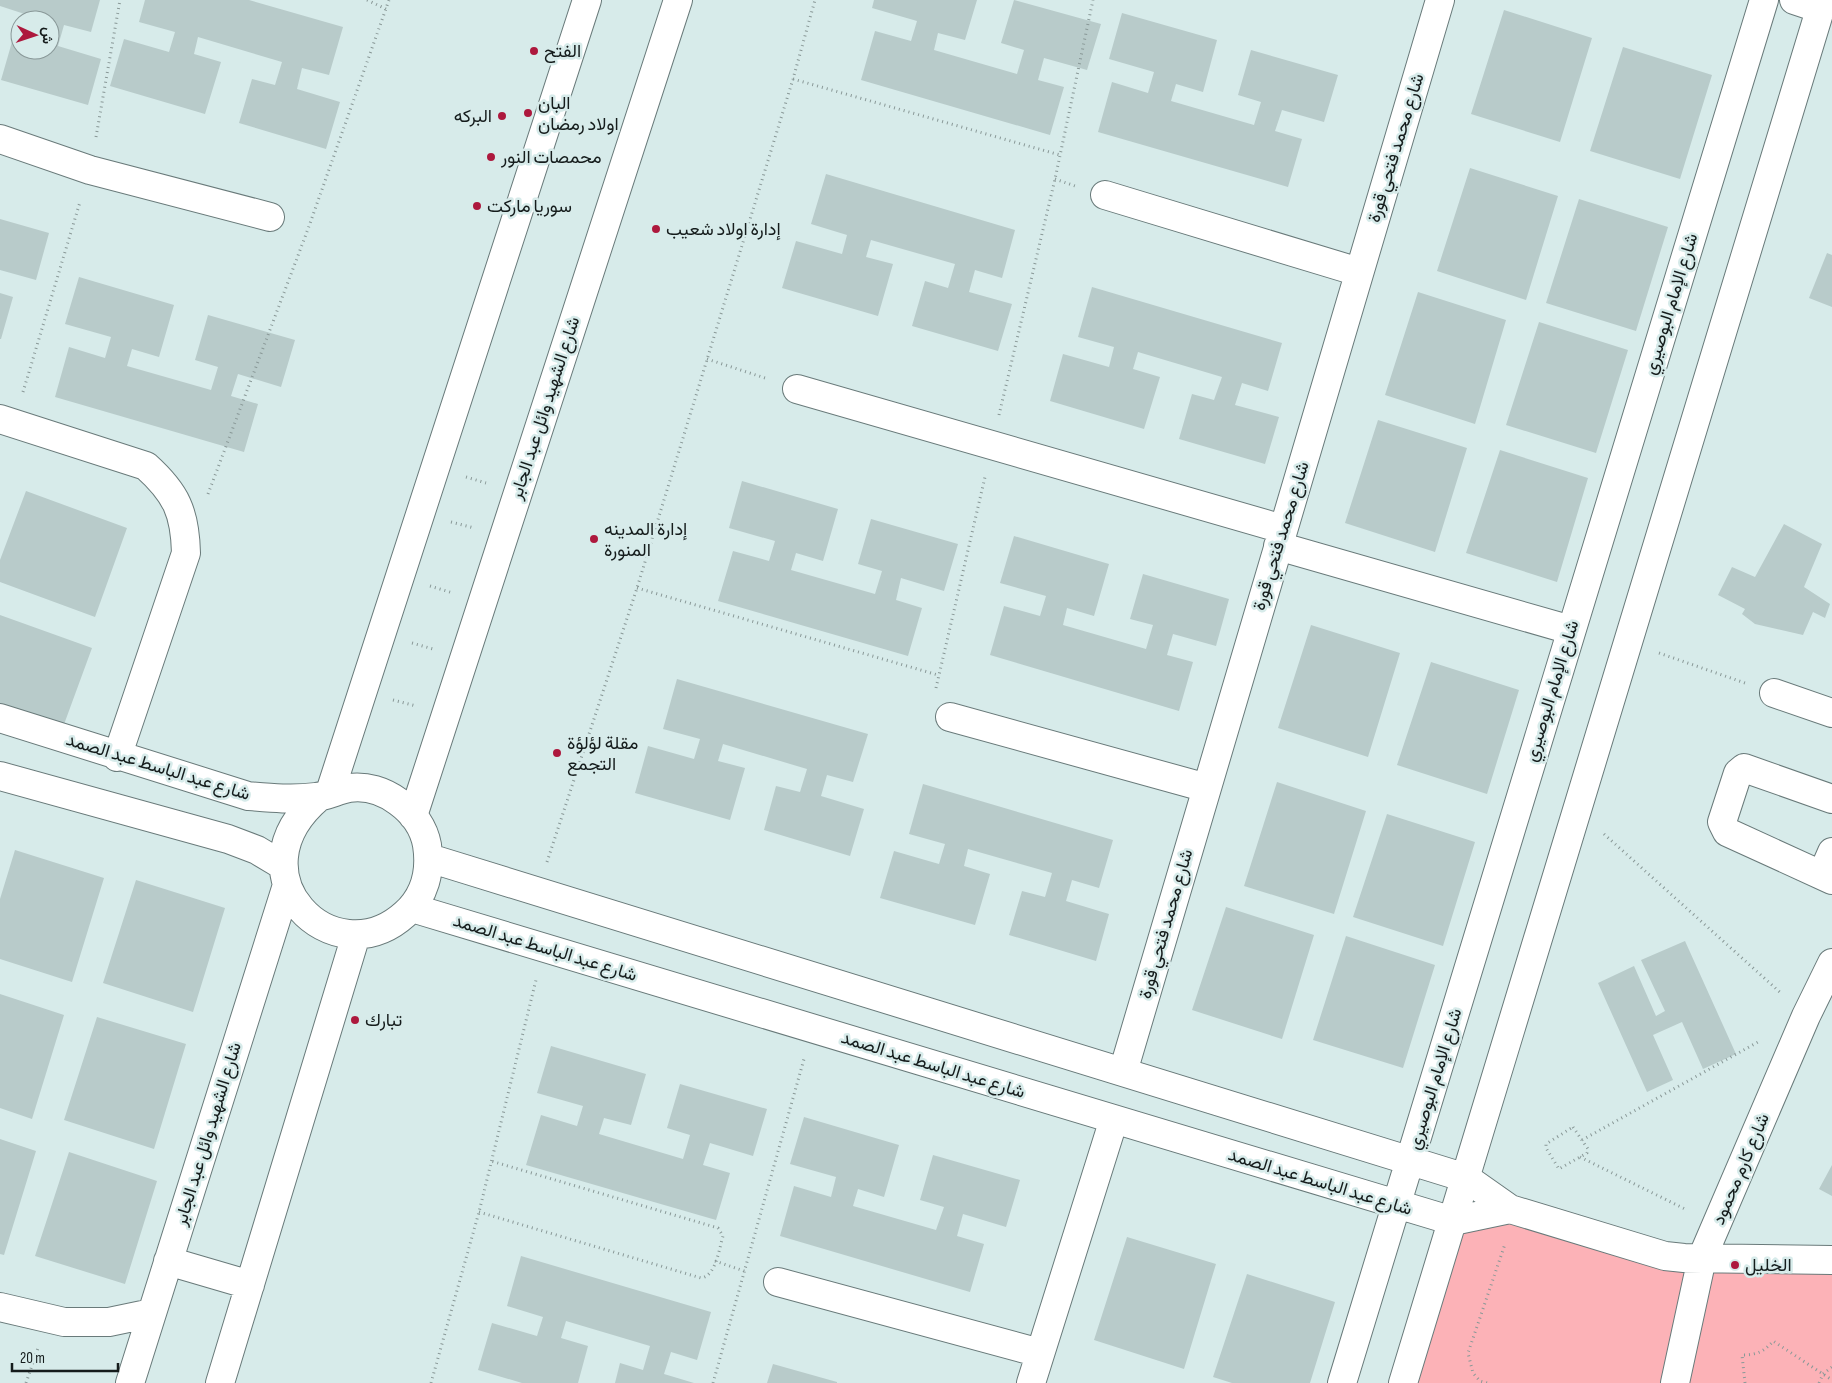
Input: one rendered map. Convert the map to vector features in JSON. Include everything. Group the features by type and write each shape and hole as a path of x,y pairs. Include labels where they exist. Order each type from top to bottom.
{"street":[{"path":"324,795 382,634 587,0"},
{"name":"شارع الشهيد وائل عبد الجابر","path":"413,816 678,0"},
{"name":"شارع محمد فتحي قورة","path":"1122,1072 1440,0"},
{"name":"شارع الإمام البوصيري","path":"1342,1383 1570,630 1764,0"},
{"path":"1403,1383 1822,4 1794,0"},
{"path":"0,139 90,170 270,217"},
{"path":"1105,195 1359,272"},
{"path":"797,389 992,445 1570,630"},
{"path":"7,422 146,466 164,483 178,504 186,528 186,553 117,757"},
{"path":"1774,693 1832,713"},
{"path":"950,716 1206,788"},
{"name":"شارع عبد الباسط عبد الصمد","path":"0,718 117,757 248,796 284,800 324,795"},
{"path":"1829,869 1727,832 1722,822 1738,773 1744,768 1832,799"},
{"path":"0,776 228,838 257,850 285,875"},
{"path":"350,788 371,789 391,796 413,816 426,841 429,858 427,876 422,893 412,908 396,922 377,931 356,935 335,932 316,923 300,908 285,875 284,845 292,826 303,810 324,795 350,788"},
{"path":"429,858 1466,1178 1513,1210 1656,1253 1684,1258 1832,1260"},
{"name":"شارع الشهيد وائل عبد الجابر","path":"130,1383 285,875"},
{"name":"شارع عبد الباسط عبد الصمد","path":"412,908 1453,1221"},
{"path":"220,1383 356,935"},
{"name":"شارع كارم محمود","path":"1675,1383 1702,1258 1806,1016 1832,963"},
{"path":"1031,1383 1114,1119"},
{"path":"1453,1221 1513,1210"},
{"path":"168,1262 250,1285"},
{"path":"778,1282 1040,1353"},
{"path":"0,1307 64,1322 109,1322 152,1312"}],"path":[{"path":"7,422 90,170 120,0"},
{"path":"367,0 386,8"},
{"path":"207,498 308,229 390,0"},
{"path":"537,891 637,588 793,79 815,0"},
{"path":"637,588 938,675 1060,155 1094,0"},
{"path":"793,79 1060,155"},
{"path":"707,359 797,389"},
{"path":"435,468 518,492"},
{"path":"421,513 504,537"},
{"path":"400,578 482,602"},
{"path":"382,634 465,658"},
{"path":"1628,642 1774,693"},
{"path":"363,691 446,715"},
{"path":"1578,810 1806,1016"},
{"path":"431,1383 479,1212 544,948"},
{"path":"712,1383 812,1028"},
{"path":"1582,1140 1762,1040"},
{"path":"1572,1127 1582,1140 1588,1149 1588,1153 1559,1169 1546,1148 1546,1144 1572,1127"},
{"path":"1580,1157 1717,1225"},
{"path":"479,1212 701,1278 712,1272 723,1236 718,1228 491,1161"},
{"path":"1487,1383 1480,1381 1473,1372 1468,1353 1513,1210"},
{"path":"1745,1383 1742,1355 1760,1353 1773,1342 1832,1380"},
{"path":"1819,1383 1823,1374 1832,1367"}],"shaded area":[{"path":"1510,1209 1646,1251 1832,1260 1832,1383 1403,1383 1453,1221"}],"building":[{"path":"0,0 100,0 91,32 64,25 60,39 60,10 12,10 0,6"},
{"path":"145,0 249,0 343,27 329,75 302,68 297,89 340,102 326,149 239,123 252,79 275,85 282,62 198,37 194,54 221,62 205,114 110,86 124,39 169,52 175,32 139,22"},
{"path":"874,0 977,0 965,40 938,33 934,50 1017,74 1024,50 1001,43 1014,0 1101,24 1087,70 1044,58 1038,80 1064,87 1050,135 861,80 875,31 911,41 917,21 872,8"},
{"path":"1504,10 1592,38 1560,142 1471,114"},
{"path":"1122,13 1217,40 1203,92 1176,84 1171,101 1254,125 1261,102 1238,95 1251,50 1338,75 1324,122 1282,110 1275,131 1302,139 1288,187 1098,132 1112,82 1148,93 1154,72 1109,59"},
{"path":"60,47 101,59 88,105 1,80 10,49 10,60 60,60"},
{"path":"1623,47 1712,75 1680,179 1590,151"},
{"path":"1470,168 1558,196 1526,300 1437,271"},
{"path":"826,174 1015,230 1002,278 975,270 969,292 1012,304 998,351 912,326 925,281 948,288 955,264 871,240 866,257 893,264 878,316 782,288 796,241 842,254 847,235 811,224"},
{"path":"1579,199 1668,227 1636,331 1546,303"},
{"path":"0,219 49,233 36,280 0,270"},
{"path":"1827,253 1832,255 1832,307 1809,298"},
{"path":"79,277 174,305 159,357 132,349 127,366 211,390 218,367 195,360 208,315 295,340 281,387 238,374 231,396 258,404 244,452 55,397 69,347 105,358 111,337 65,324"},
{"path":"1092,287 1282,343 1268,391 1242,383 1235,405 1279,417 1265,464 1179,439 1192,394 1214,400 1222,377 1138,352 1133,369 1160,377 1144,429 1050,401 1063,354 1109,367 1114,347 1078,337"},
{"path":"1418,292 1506,320 1475,424 1385,395"},
{"path":"0,293 13,297 1,339 0,339"},
{"path":"1539,322 1628,350 1596,453 1506,425"},
{"path":"1378,420 1467,448 1435,552 1345,523"},
{"path":"1500,450 1588,478 1557,582 1466,553"},
{"path":"742,481 838,509 823,561 796,553 791,570 875,594 882,571 858,564 871,519 958,544 944,591 901,578 896,600 922,608 908,656 718,601 733,551 769,561 775,541 729,528"},
{"path":"26,491 127,528 95,617 0,582 0,560"},
{"path":"1784,524 1822,544 1804,587 1830,604 1825,618 1813,612 1803,635 1755,624 1742,614 1745,609 1718,595 1732,567 1755,577"},
{"path":"1014,536 1109,564 1094,616 1067,608 1063,625 1146,649 1153,625 1130,619 1143,574 1229,599 1216,646 1173,634 1167,655 1193,662 1179,711 990,655 1004,606 1040,616 1046,596 1000,583"},
{"path":"0,615 92,648 59,738 0,715"},
{"path":"1311,625 1400,653 1368,757 1278,728"},
{"path":"1431,662 1519,690 1487,794 1397,765"},
{"path":"677,679 868,734 853,782 827,775 821,796 864,809 850,856 764,830 776,786 800,792 807,769 723,744 718,761 745,768 730,820 635,793 648,746 694,759 700,739 663,729"},
{"path":"1277,782 1366,811 1334,914 1244,886"},
{"path":"923,784 1113,840 1099,888 1072,880 1066,901 1109,914 1096,961 1009,935 1022,891 1045,897 1052,873 968,849 964,866 990,874 975,925 880,898 894,851 939,864 945,844 909,834"},
{"path":"1387,814 1475,842 1443,946 1353,917"},
{"path":"15,850 104,878 72,982 0,959 0,899"},
{"path":"136,880 225,908 193,1012 103,983"},
{"path":"1226,907 1314,935 1282,1039 1192,1010"},
{"path":"1346,936 1435,965 1403,1068 1313,1040"},
{"path":"1685,941 1736,1054 1703,1069 1682,1022 1653,1035 1673,1080 1647,1092 1598,983 1634,966 1656,1016 1665,1011 1641,960"},
{"path":"0,994 64,1015 32,1119 0,1108"},
{"path":"97,1017 186,1044 154,1149 64,1120"},
{"path":"551,1046 646,1074 631,1125 604,1118 599,1134 683,1159 690,1135 667,1128 680,1084 767,1109 753,1156 710,1143 703,1165 730,1173 716,1220 526,1165 541,1115 577,1126 583,1106 537,1093"},
{"path":"804,1117 899,1145 884,1197 858,1189 853,1206 936,1230 944,1207 920,1200 933,1155 1020,1180 1006,1227 963,1214 957,1236 984,1244 970,1292 780,1236 794,1186 831,1197 836,1177 790,1164"},
{"path":"0,1139 36,1151 4,1255 0,1254"},
{"path":"69,1152 157,1181 125,1284 35,1256"},
{"path":"1832,1165 1832,1196 1819,1189"},
{"path":"1127,1237 1216,1264 1184,1369 1094,1340"},
{"path":"521,1256 711,1312 697,1360 671,1352 664,1374 694,1383 615,1383 620,1363 643,1370 650,1346 566,1321 561,1338 588,1346 578,1383 522,1383 478,1370 492,1323 537,1336 543,1317 507,1306"},
{"path":"1247,1274 1335,1302 1310,1383 1232,1383 1213,1377"},
{"path":"773,1364 837,1382 837,1383 767,1383"}],"place":[{"name":"الفتح","path":"534,51"},
{"name":"البان اولاد رمضان","path":"528,113"},
{"name":"البركه","path":"502,116"},
{"name":"محمصات النور","path":"491,157"},
{"name":"سوريا ماركت","path":"477,206"},
{"name":"إدارة اولاد شعيب","path":"656,229"},
{"name":"إدارة المدينه المنورة","path":"594,539"},
{"name":"مقلة لؤلؤة التجمع","path":"557,753"},
{"name":"تبارك","path":"355,1020"},
{"name":"الخليل","path":"1735,1265"}]}
